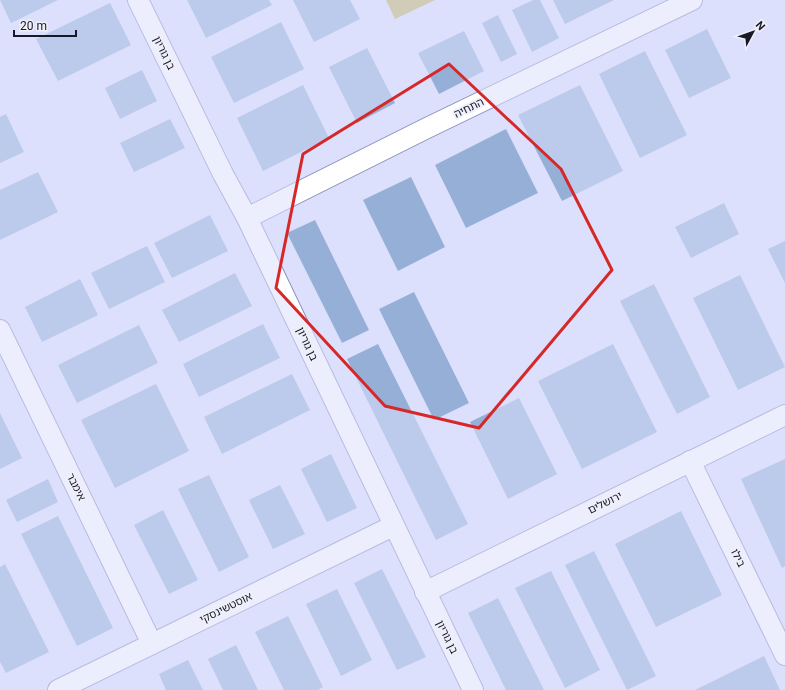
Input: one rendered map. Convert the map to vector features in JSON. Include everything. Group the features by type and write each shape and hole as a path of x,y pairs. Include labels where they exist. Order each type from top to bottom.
{"street":[{"name":"בן גוריון","path":"138,0 223,174 247,218 393,526 473,690"},
{"name":"התחיה","path":"247,218 427,128 692,0"},
{"name":"אימבר","path":"0,330 152,644"},
{"name":"ירושלים","path":"425,592 785,415"},
{"name":"בילו","path":"690,461 785,655"},
{"name":"אוסטשינסקי","path":"58,690 393,526"}],"highlighted area":[{"path":"449,64 561,169 612,270 479,428 385,406 276,288 303,154"}],"shaded area":[{"path":"386,0 435,0 395,19"}],"building":[{"path":"0,0 58,0 11,23"},
{"path":"187,0 269,0 272,5 206,38"},
{"path":"293,0 350,0 360,19 314,42"},
{"path":"533,0 540,0 559,38 532,52 512,10"},
{"path":"553,0 614,0 565,24"},
{"path":"110,3 131,45 58,81 36,39"},
{"path":"498,15 517,54 501,62 482,23"},
{"path":"281,22 304,69 234,103 211,57"},
{"path":"707,29 731,78 689,98 665,50"},
{"path":"464,31 484,71 439,94 418,53"},
{"path":"367,48 395,103 357,123 329,67"},
{"path":"645,51 687,135 640,158 599,74"},
{"path":"142,70 157,101 120,119 105,88"},
{"path":"303,85 329,138 263,171 237,118"},
{"path":"580,85 623,171 562,201 518,115"},
{"path":"6,114 24,152 0,163 0,117"},
{"path":"170,119 185,148 134,172 120,143"},
{"path":"506,129 538,193 466,228 435,165"},
{"path":"38,172 58,212 0,240 0,190"},
{"path":"411,177 445,247 398,271 363,200"},
{"path":"724,203 739,234 691,258 675,227"},
{"path":"210,215 228,251 172,278 154,243"},
{"path":"315,220 369,330 342,343 287,233"},
{"path":"785,241 785,283 768,249"},
{"path":"147,246 165,282 109,309 91,273"},
{"path":"235,273 252,306 179,342 162,310"},
{"path":"740,275 785,367 738,390 693,298"},
{"path":"80,279 98,315 42,342 25,307"},
{"path":"654,284 710,397 677,414 620,301"},
{"path":"414,292 469,403 434,420 379,309"},
{"path":"263,324 280,358 199,397 183,364"},
{"path":"139,325 158,363 77,403 58,365"},
{"path":"378,344 468,524 436,540 347,359"},
{"path":"613,344 657,432 582,469 538,381"},
{"path":"292,374 310,410 222,454 204,417"},
{"path":"156,384 189,451 115,488 81,420"},
{"path":"519,398 557,474 508,499 470,422"},
{"path":"0,413 22,458 0,469"},
{"path":"331,454 357,508 327,522 301,469"},
{"path":"785,459 785,566 782,568 741,479"},
{"path":"209,475 249,557 219,572 178,489"},
{"path":"48,479 58,502 17,522 6,500"},
{"path":"280,485 305,534 273,549 249,500"},
{"path":"163,510 198,580 169,594 134,525"},
{"path":"681,511 722,595 656,627 615,544"},
{"path":"58,516 113,628 77,646 21,534"},
{"path":"594,551 656,676 627,690 565,565"},
{"path":"5,564 49,652 6,673 0,662 0,567"},
{"path":"382,569 426,657 397,670 354,583"},
{"path":"551,571 600,670 565,688 515,588"},
{"path":"337,589 372,660 341,676 306,604"},
{"path":"498,598 544,690 506,690 468,613"},
{"path":"288,616 323,687 318,690 284,690 255,632"},
{"path":"236,645 258,690 223,690 208,659"},
{"path":"764,656 780,690 695,690"},
{"path":"188,660 203,690 166,690 159,674"}]}
